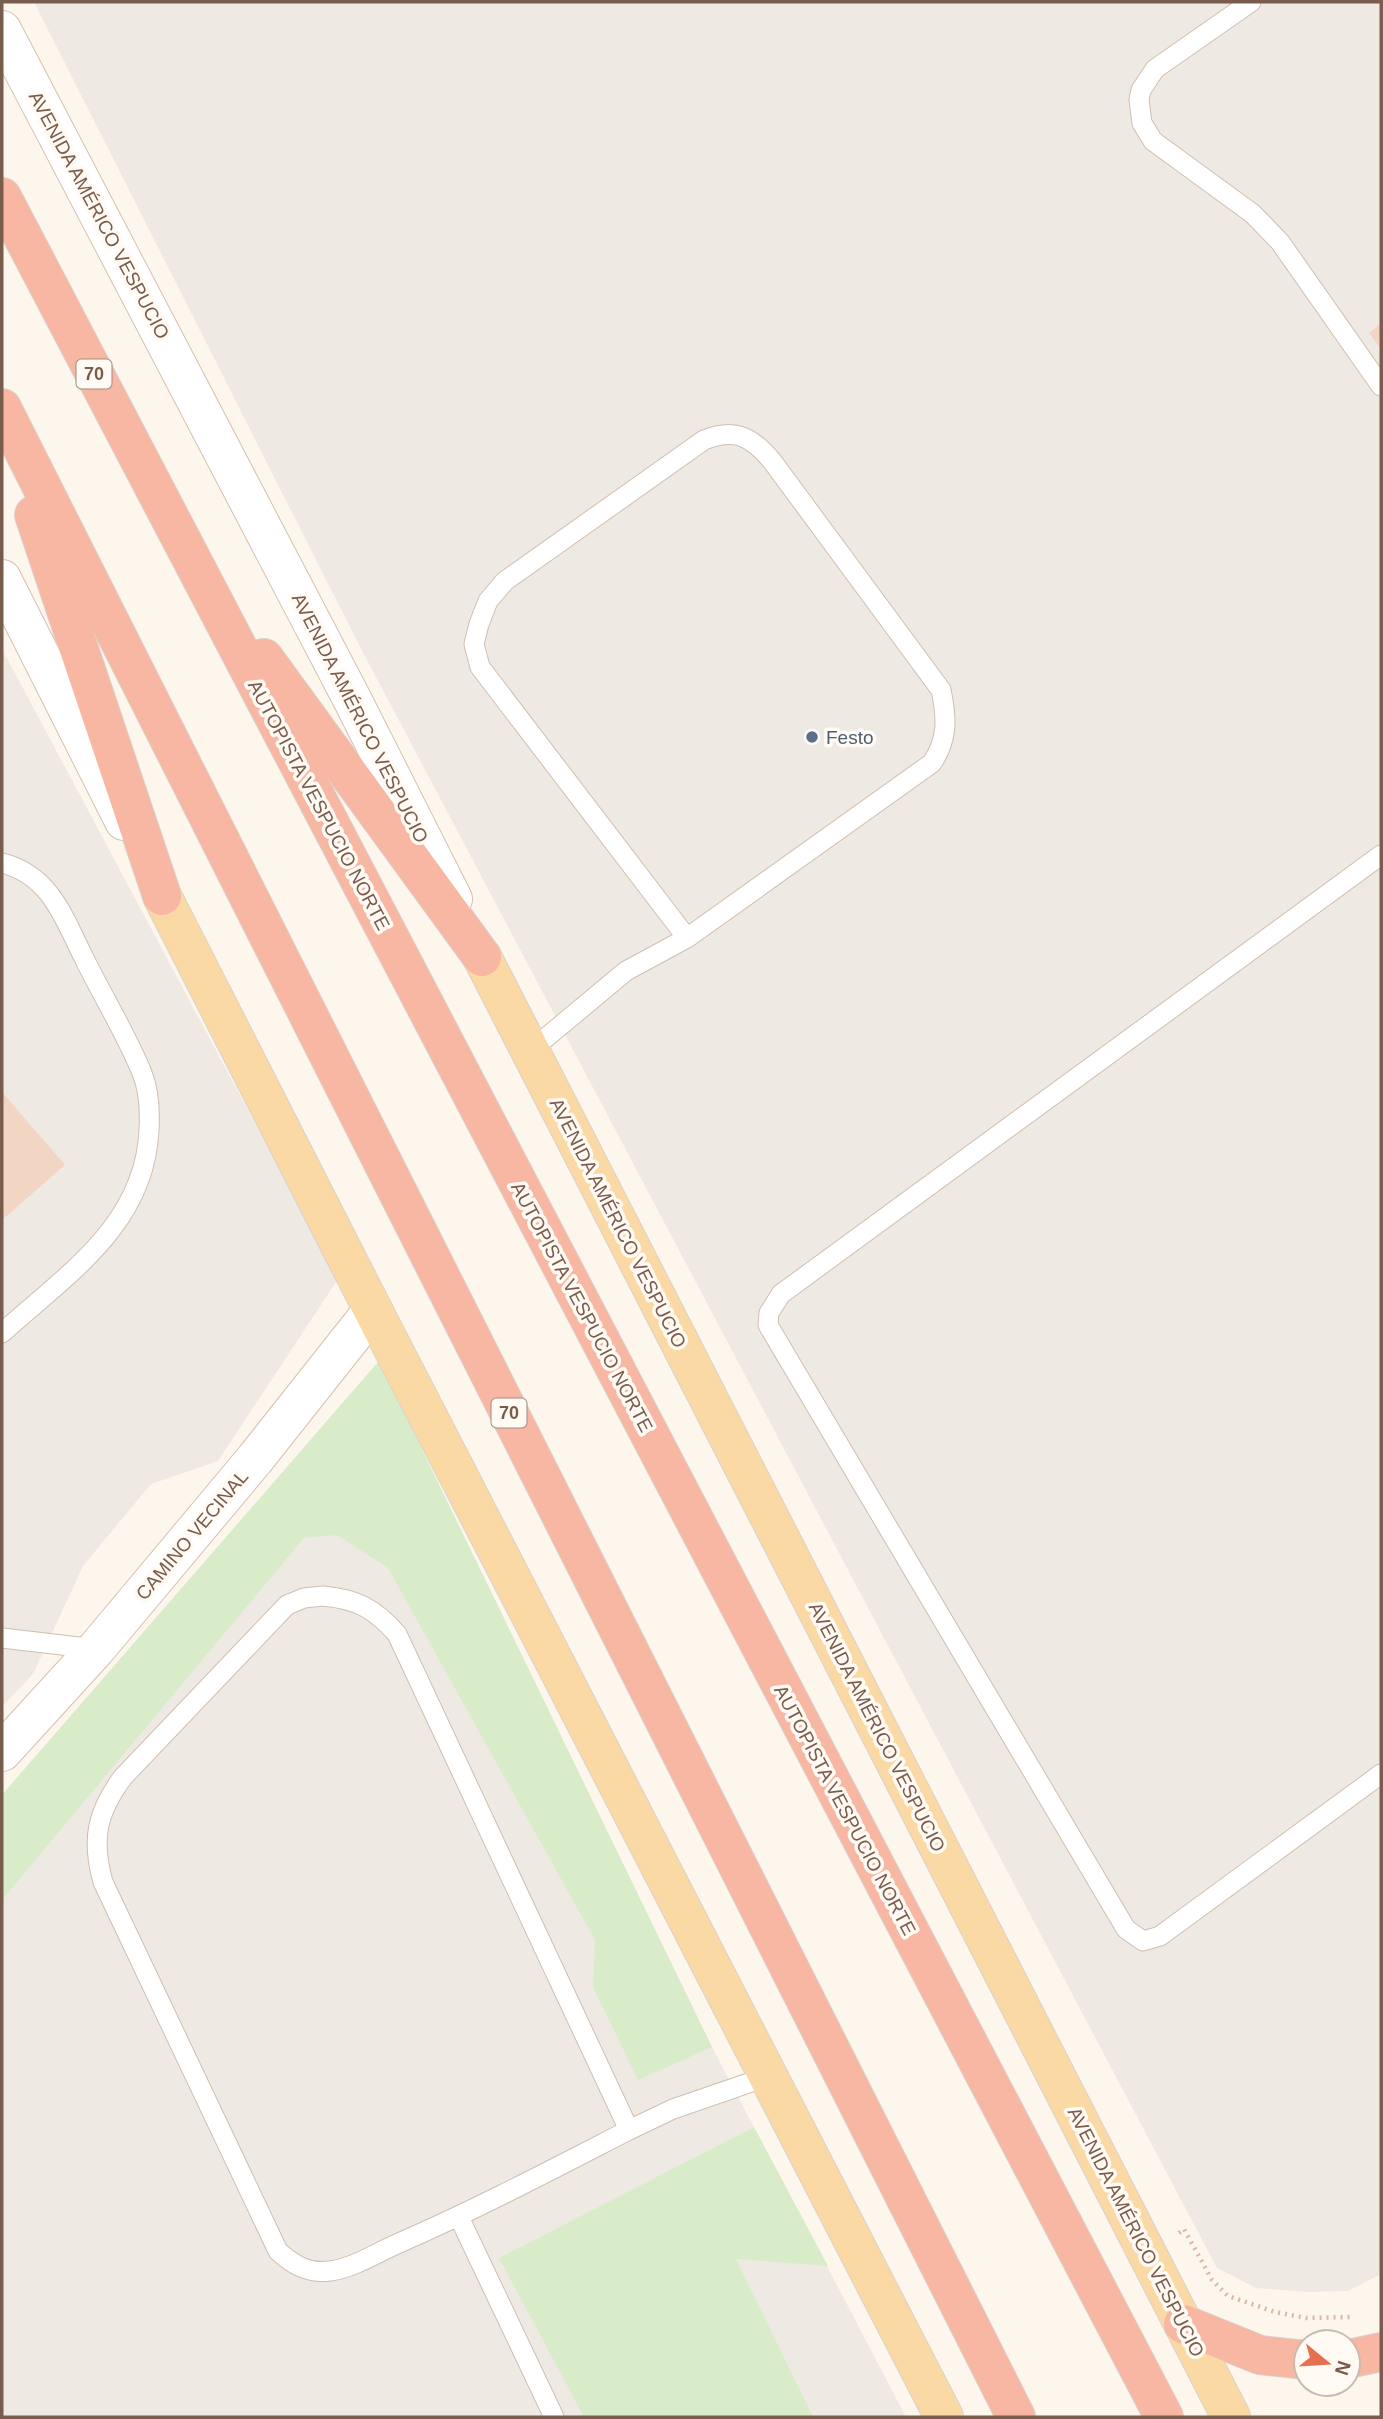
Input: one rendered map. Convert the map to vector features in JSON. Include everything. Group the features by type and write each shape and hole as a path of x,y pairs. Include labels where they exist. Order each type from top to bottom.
{"highway":[{"name":"AUTOPISTA VESPUCIO NORTE","path":"2,197 1164,2417"},
{"name":"70","path":"2,408 1016,2417"},
{"path":"2,420 162,896"},
{"path":"186,551 482,957"},
{"path":"1183,2325 1260,2355 1292,2358"},
{"path":"1362,2356 1381,2352"}],"main road":[{"name":"AVENIDA AMÉRICO VESPUCIO","path":"2,30 352,699 1231,2417"},
{"path":"2,579 373,1310 944,2417"},
{"name":"CAMINO VECINAL","path":"2,1752 96,1649 255,1460 373,1310"}],"lane":[{"path":"1251,2 1155,69 1141,90 1139,100 1142,124 1153,141 1253,214 1280,243 1381,386"},
{"path":"530,1051 626,971 687,938 932,763 942,749 945,711 942,690 772,461 761,448 739,434 721,433 704,440 505,581 488,601 474,644 480,667 687,938"},
{"path":"1381,855 781,1294 769,1313 768,1325 1126,1929 1143,1941 1160,1936 1381,1774"},
{"path":"2,863 25,872 52,894 142,1074 150,1120 145,1167 136,1193 122,1217 106,1238 2,1333"},
{"path":"629,2130 397,1634 382,1617 363,1605 341,1597 304,1598 287,1605 123,1777 109,1796 99,1819 96,1843 103,1882 278,2251 303,2269 330,2271 342,2268 459,2217 673,2109 769,2076"},
{"path":"2,1638 96,1649"},
{"path":"459,2217 554,2417"}],"path":[{"path":"1148,2256 1184,2229 1212,2280 1228,2295 1275,2312 1306,2318 1361,2316"}],"shaded area":[{"path":"34,2 1381,2 1381,2274 1348,2291 1307,2292 1256,2288 1217,2268 358,643"},
{"path":"2,649 338,1279 218,1461 151,1484 83,1566 33,1674 2,1707"},
{"path":"379,1361 712,2047 906,2417 2,2417 2,1795"}],"green space":[{"path":"379,1361 712,2047 638,2080 593,1987 595,1940 388,1568 337,1535 304,1538 2,1900 2,1795"},
{"path":"754,2127 828,2266 736,2259 813,2417 584,2417 499,2258"}],"building":[{"path":"1381,323 1381,349 1369,333"},
{"path":"2,1092 65,1165 2,1220"}],"place":[{"name":"Festo","path":"812,737"}]}
